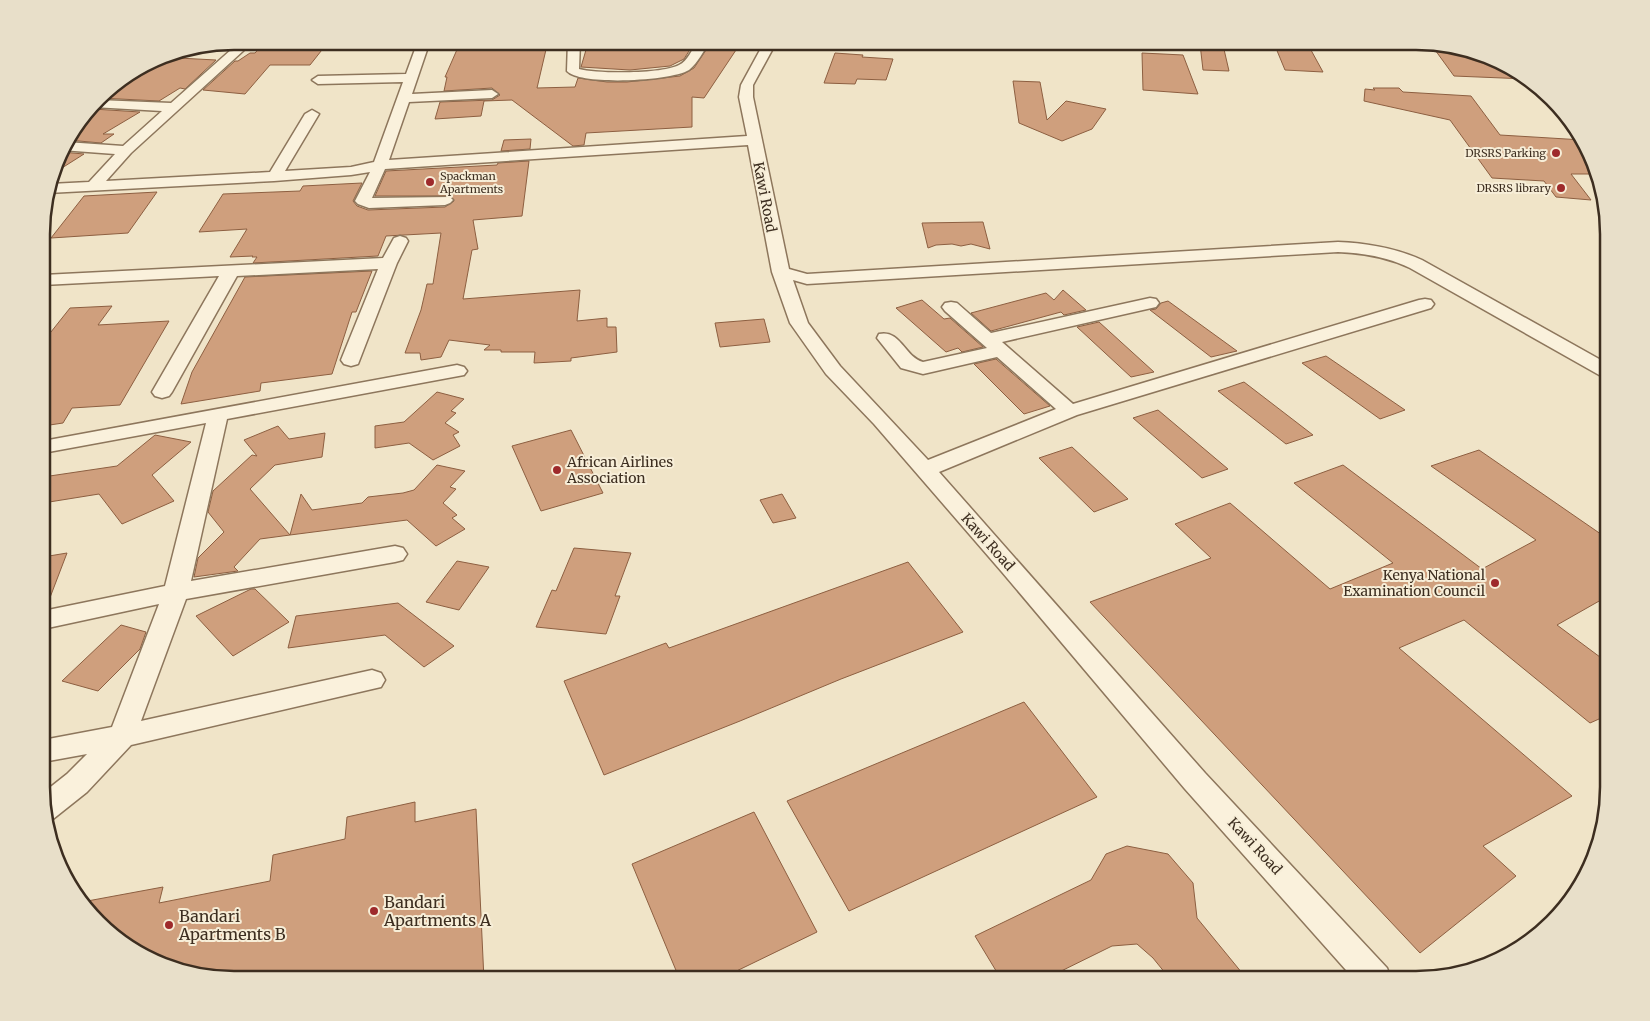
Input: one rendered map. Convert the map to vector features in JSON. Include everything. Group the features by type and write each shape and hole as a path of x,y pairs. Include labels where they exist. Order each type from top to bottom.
{"street":[{"path":"94,186 126,150 238,50"},
{"path":"421,50 380,165 363,201 369,203 444,200"},
{"path":"574,50 573,72 598,76 664,73 680,70 685,67 697,50"},
{"name":"Kawi Road","path":"765,50 747,85 746,97 753,140 781,272 799,323 833,370 881,420 1010,566 1195,781 1302,896 1368,971"},
{"path":"318,80 411,78"},
{"path":"404,98 492,94"},
{"path":"104,104 173,107"},
{"path":"274,176 312,114"},
{"path":"56,189 351,171 380,165 753,140"},
{"path":"72,147 126,150"},
{"path":"351,360 389,263 400,241"},
{"path":"781,272 808,279 1332,248 1370,249 1400,256 1416,264 1600,368"},
{"path":"50,280 389,263"},
{"path":"162,392 230,271"},
{"path":"886,338 908,364 923,368 995,345 1150,303"},
{"path":"924,470 1070,411 1424,304"},
{"path":"951,306 1070,411"},
{"path":"50,446 457,371"},
{"path":"51,804 77,783 122,736 176,592 218,414"},
{"path":"50,619 176,592 395,554"},
{"path":"50,751 372,680"}],"building":[{"path":"258,50 322,50 310,65 270,65 245,94 203,90 235,61 250,53 255,53"},
{"path":"457,50 546,50 537,88 575,87 578,78 607,82 627,82 680,76 694,68 706,50 736,50 704,98 692,97 692,127 586,133 584,145 573,146 512,100 484,101 481,116 435,119 440,102 492,100 500,95 492,88 444,91 447,77 445,77"},
{"path":"586,50 690,50 684,59 670,66 630,70 581,67"},
{"path":"1201,50 1224,50 1229,71 1203,70"},
{"path":"1277,50 1311,50 1323,72 1285,70"},
{"path":"1436,51 1475,60 1514,78 1454,76"},
{"path":"835,53 893,59 886,80 857,79 855,84 824,83"},
{"path":"1142,53 1183,55 1198,94 1143,90"},
{"path":"181,58 216,60 185,89 180,88 159,101 110,99 132,81 164,64"},
{"path":"1013,81 1040,82 1047,120 1066,101 1106,109 1092,129 1062,141 1019,123"},
{"path":"1373,88 1399,88 1403,92 1471,96 1500,135 1573,139 1590,174 1571,174 1591,200 1556,197 1544,181 1492,178 1450,120 1364,101 1365,89 1375,90"},
{"path":"99,109 140,112 103,134 114,134 101,143 76,141"},
{"path":"531,139 530,149 501,151 504,140"},
{"path":"69,153 84,154 63,167"},
{"path":"529,161 522,216 473,220 478,249 472,250 463,299 580,290 577,321 607,318 607,327 616,327 617,352 571,358 571,361 534,363 535,352 484,350 490,345 449,340 441,357 421,360 420,353 405,353 421,310 427,284 433,284 441,233 386,236 378,256 253,263 257,257 230,257 247,229 199,232 223,194 300,191 303,186 362,183 353,201 357,206 368,210 445,207 454,201 451,196 375,196 386,171 497,165 498,163"},
{"path":"157,192 128,233 51,238 84,196"},
{"path":"983,222 990,249 971,244 961,246 952,244 936,245 928,248 922,223"},
{"path":"372,271 356,312 352,312 332,374 261,383 260,391 181,404 192,372 245,277"},
{"path":"1063,290 1086,310 1064,315 1061,312 991,331 971,313 1046,293 1054,300"},
{"path":"922,300 944,319 950,318 983,347 962,352 958,348 946,352 896,308"},
{"path":"1168,301 1237,351 1211,357 1150,310 1156,309 1161,303"},
{"path":"112,306 98,325 169,321 120,405 72,408 63,423 50,425 50,333 70,308"},
{"path":"764,319 770,342 720,347 715,323"},
{"path":"1099,322 1154,372 1131,377 1077,327"},
{"path":"1326,356 1405,410 1380,419 1302,363"},
{"path":"996,359 1050,406 1024,414 974,364"},
{"path":"1244,382 1313,435 1286,444 1218,391"},
{"path":"437,392 464,399 451,411 456,413 445,423 459,432 453,435 460,446 433,460 409,443 375,448 375,426 404,422"},
{"path":"1158,410 1228,469 1202,478 1133,418"},
{"path":"278,426 289,439 325,433 322,457 275,465 250,489 290,535 260,539 234,567 238,571 194,577 198,558 224,532 208,512 213,491 252,455 257,456 244,440"},
{"name":"African Airlines Association","path":"571,430 603,493 541,511 512,446"},
{"path":"155,435 191,442 152,475 174,501 122,524 99,494 50,502 50,476 117,466"},
{"path":"1072,447 1128,499 1094,512 1039,458"},
{"path":"1479,450 1600,533 1600,601 1557,625 1600,657 1600,719 1590,723 1464,620 1399,648 1572,796 1483,846 1516,876 1420,953 1090,602 1211,558 1175,524 1230,503 1330,589 1393,563 1294,483 1343,465 1482,569 1536,540 1431,466"},
{"path":"437,465 465,471 450,487 456,489 443,503 457,515 452,518 465,529 436,546 407,520 290,535 301,494 312,510 362,503 368,497 414,490"},
{"path":"782,494 796,518 773,523 760,500"},
{"path":"574,548 631,553 615,596 620,596 606,634 536,627 552,590 556,591"},
{"path":"67,553 50,598 50,556"},
{"path":"457,561 489,567 459,610 426,602"},
{"path":"908,562 963,632 604,775 564,681 666,643 669,648"},
{"path":"251,589 255,589 289,622 233,656 196,616"},
{"path":"398,603 454,646 424,667 385,635 288,648 296,616"},
{"path":"121,625 146,632 140,649 98,691 62,681"},
{"path":"1024,702 1097,797 849,911 787,801"},
{"name":"Bandari Apartments A","path":"415,802 415,822 476,809 484,971 222,971 198,967 164,957 132,940 104,917 89,901 163,887 159,903 270,881 273,855 345,839 347,817"},
{"path":"754,812 817,932 737,971 676,971 632,864"},
{"path":"1127,846 1168,854 1193,883 1197,918 1240,971 1164,971 1153,958 1137,944 1112,946 1061,971 996,971 975,936 1091,880 1106,854"}],"place":[{"name":"DRSRS Parking","path":"1556,153"},
{"name":"Spackman Apartments","path":"430,182"},
{"name":"DRSRS library","path":"1561,188"},
{"name":"African Airlines Association","path":"557,470"},
{"name":"Kenya National Examination Council","path":"1495,583"},
{"name":"Bandari Apartments A","path":"374,911"},
{"name":"Bandari Apartments B","path":"169,925"}]}
